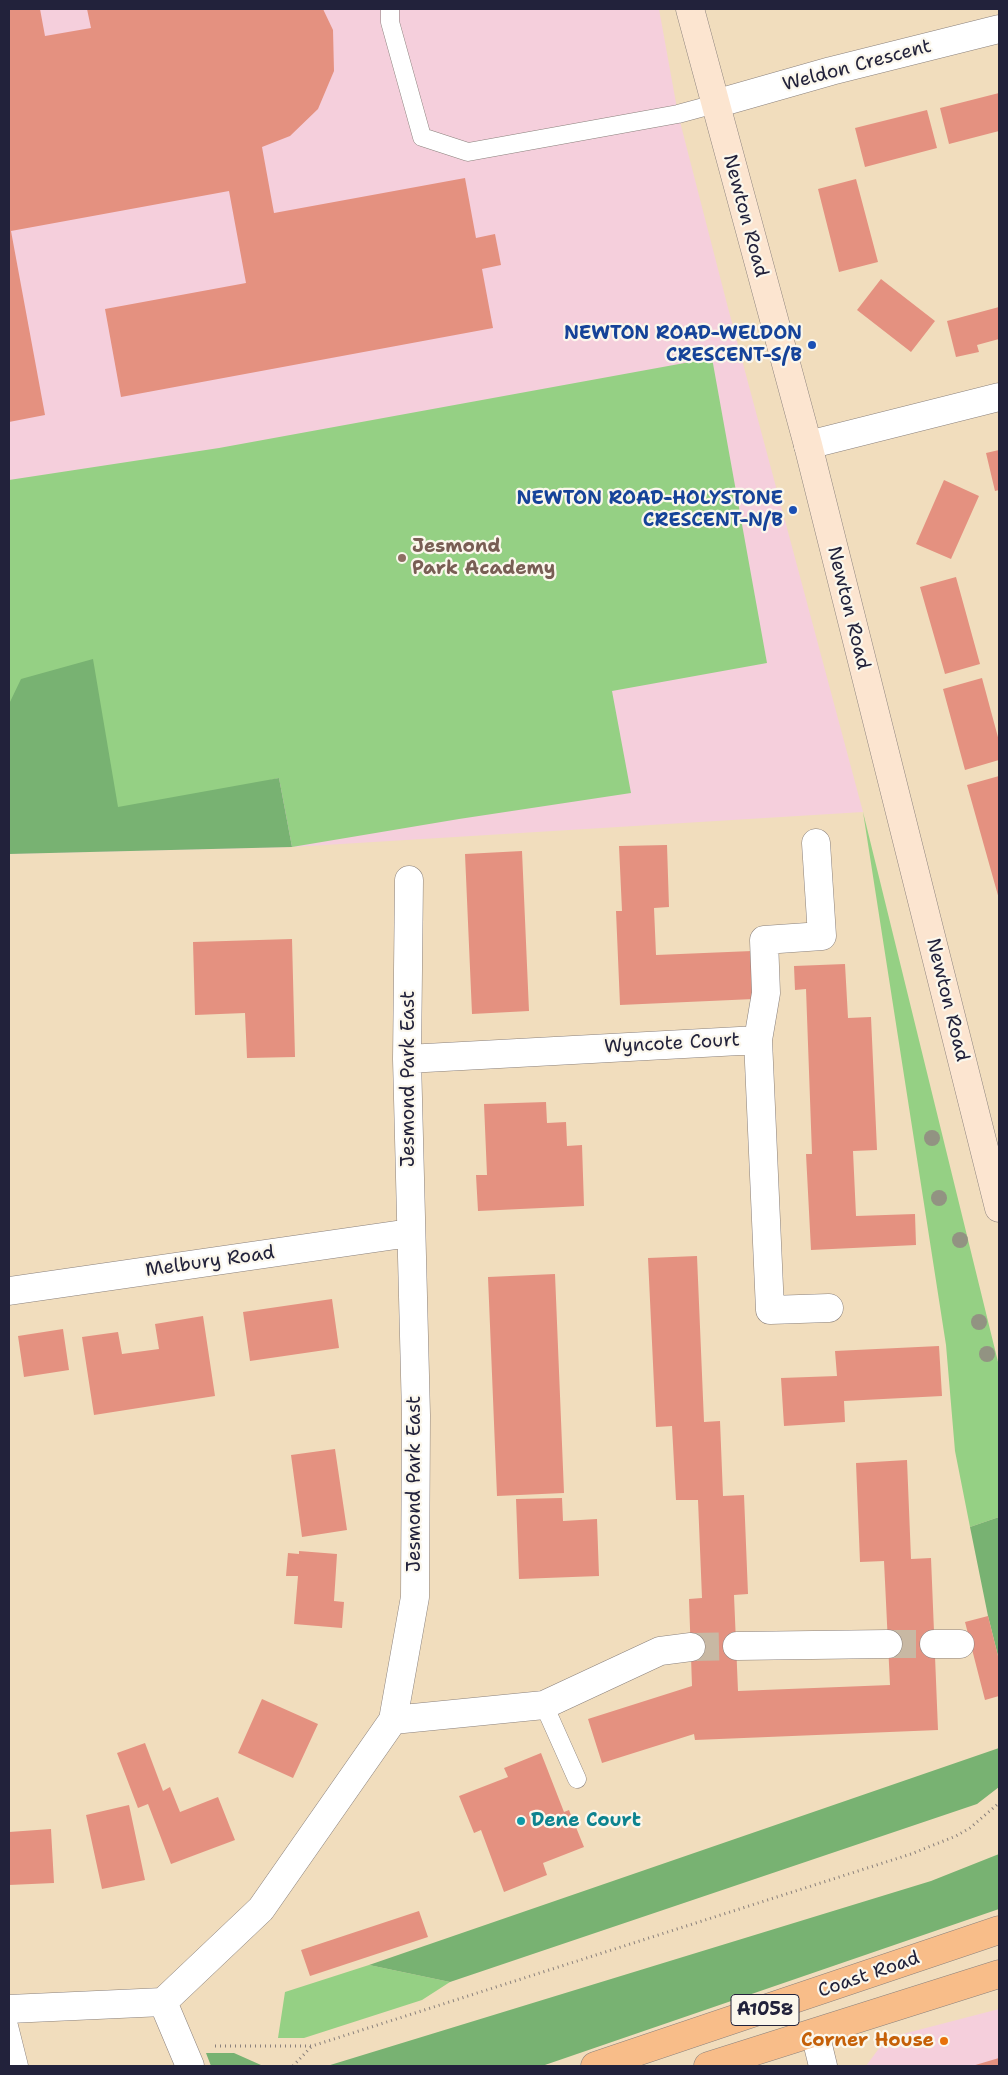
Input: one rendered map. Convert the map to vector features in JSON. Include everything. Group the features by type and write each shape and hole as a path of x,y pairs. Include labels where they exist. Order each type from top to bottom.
{"highway":[{"name":"Coast Road","path":"595,2066 999,1930"},
{"name":"Coast Road","path":"708,2066 999,1974"}],"street":[{"name":"Newton Road","path":"690,9 714,104 808,445 999,1208"},
{"name":"Weldon Crescent","path":"714,104 831,71 999,29"},
{"path":"808,445 999,397"},
{"path":"758,1040 766,992 764,940 822,936 816,843"},
{"name":"Jesmond Park East","path":"163,2002 261,1909 393,1720 415,1597 416,1416 407,1059 408,880"},
{"name":"Wyncote Court","path":"407,1059 758,1040 770,1310 829,1308"},
{"name":"Melbury Road","path":"9,1291 410,1233"},
{"path":"736,1646 888,1644"},
{"path":"393,1720 544,1705 660,1651 691,1647"},
{"path":"9,2009 163,2002 186,2057"},
{"path":"815,2032 823,2066"}],"lane":[{"path":"390,9 390,22 422,137 468,152 678,114 714,104"},
{"path":"544,1705 577,1779"},
{"path":"9,2026 19,2066"}],"path":[{"path":"186,2057 221,2045 312,2046 911,1854 956,1836 970,1828 999,1803"},
{"path":"293,2066 312,2046"}],"shaded area":[{"name":"Jesmond Park Academy","path":"9,9 659,9 678,114 863,812 292,847 9,854"},
{"name":"Corner House","path":"999,2009 999,2066 866,2066 880,2047 899,2035"}],"green space":[{"path":"712,358 767,663 612,691 631,793 292,847 279,778 9,843 9,480 219,448"},
{"path":"93,659 118,807 279,778 292,847 9,854 9,704 21,679"},
{"path":"863,812 999,1366 999,1517 970,1527 955,1451 946,1345"},
{"path":"999,1517 999,1660 970,1527"},
{"path":"999,1748 999,1787 977,1804 450,1982 369,1965"},
{"path":"999,1854 999,1909 542,2066 327,2066 931,1881"},
{"path":"369,1965 450,1982 422,2000 304,2038 278,2038 285,1992"},
{"path":"206,2053 234,2053 261,2065 211,2066"}],"building":[{"path":"9,9 40,9 45,36 91,28 87,9 323,9 333,30 334,71 318,109 290,136 262,147 274,213 465,178 476,238 495,234 501,265 482,269 493,328 121,397 105,309 246,283 229,191 11,231 45,415 9,422"},
{"path":"999,93 999,131 949,144 940,108"},
{"path":"927,110 937,148 865,167 855,128"},
{"path":"856,179 878,262 839,272 818,189"},
{"path":"881,279 935,321 911,352 857,310"},
{"path":"999,307 999,339 977,345 979,352 956,357 947,321"},
{"path":"999,450 999,490 995,491 986,453"},
{"path":"944,480 979,496 951,559 916,544"},
{"path":"956,577 980,664 945,674 920,587"},
{"path":"982,678 999,741 999,760 965,770 943,689"},
{"path":"999,776 999,899 967,785"},
{"path":"667,845 669,907 654,908 656,955 752,951 754,999 620,1005 616,911 622,911 619,846"},
{"path":"522,851 529,1011 472,1014 465,854"},
{"path":"292,939 295,1057 247,1058 245,1013 195,1015 193,942"},
{"path":"845,964 848,1018 871,1017 877,1150 853,1151 856,1216 915,1214 916,1245 811,1250 806,1154 812,1154 806,989 795,990 794,966"},
{"path":"546,1102 547,1123 566,1122 567,1146 582,1145 584,1206 478,1211 476,1175 487,1175 484,1104"},
{"path":"697,1256 704,1422 720,1421 723,1496 744,1495 748,1594 734,1595 738,1691 890,1685 884,1561 860,1562 856,1463 907,1460 911,1559 931,1558 938,1730 695,1740 694,1734 602,1763 588,1719 692,1686 689,1599 702,1598 698,1500 676,1500 672,1426 656,1427 648,1258"},
{"path":"555,1274 564,1493 497,1496 488,1277"},
{"path":"332,1299 339,1348 250,1361 243,1312"},
{"path":"203,1316 215,1396 94,1415 82,1337 118,1332 122,1354 159,1349 155,1324"},
{"path":"63,1329 69,1370 24,1377 18,1336"},
{"path":"939,1346 942,1396 844,1401 845,1422 784,1426 781,1378 837,1376 835,1351"},
{"path":"335,1449 347,1530 302,1537 291,1455"},
{"path":"562,1498 563,1521 597,1519 599,1576 519,1579 516,1499"},
{"path":"299,1551 337,1554 334,1601 344,1602 342,1628 294,1624 298,1576 286,1576 288,1553 299,1554"},
{"path":"988,1616 999,1660 999,1696 985,1700 965,1622"},
{"path":"262,1699 318,1724 293,1778 238,1753"},
{"path":"145,1743 163,1791 170,1787 180,1812 218,1797 235,1840 171,1864 148,1804 138,1808 117,1753"},
{"name":"Dene Court","path":"541,1753 564,1812 569,1810 584,1847 543,1863 547,1875 504,1892 481,1830 474,1833 459,1796 508,1777 504,1768"},
{"path":"129,1805 145,1880 102,1889 86,1815"},
{"path":"51,1829 54,1883 9,1885 9,1832"},
{"path":"419,1911 428,1937 310,1976 301,1950"},
{"path":"999,2058 999,2066 972,2066"}],"tunnel":[{"path":"888,1644 934,1644"},
{"path":"691,1647 737,1646"}],"place":[{"name":"NEWTON ROAD-WELDON CRESCENT-S/B","path":"812,345"},
{"name":"NEWTON ROAD-HOLYSTONE CRESCENT-N/B","path":"793,510"},
{"name":"Jesmond Park Academy","path":"402,558"},
{"name":"Dene Court","path":"521,1821"},
{"name":"Corner House","path":"944,2041"}]}
